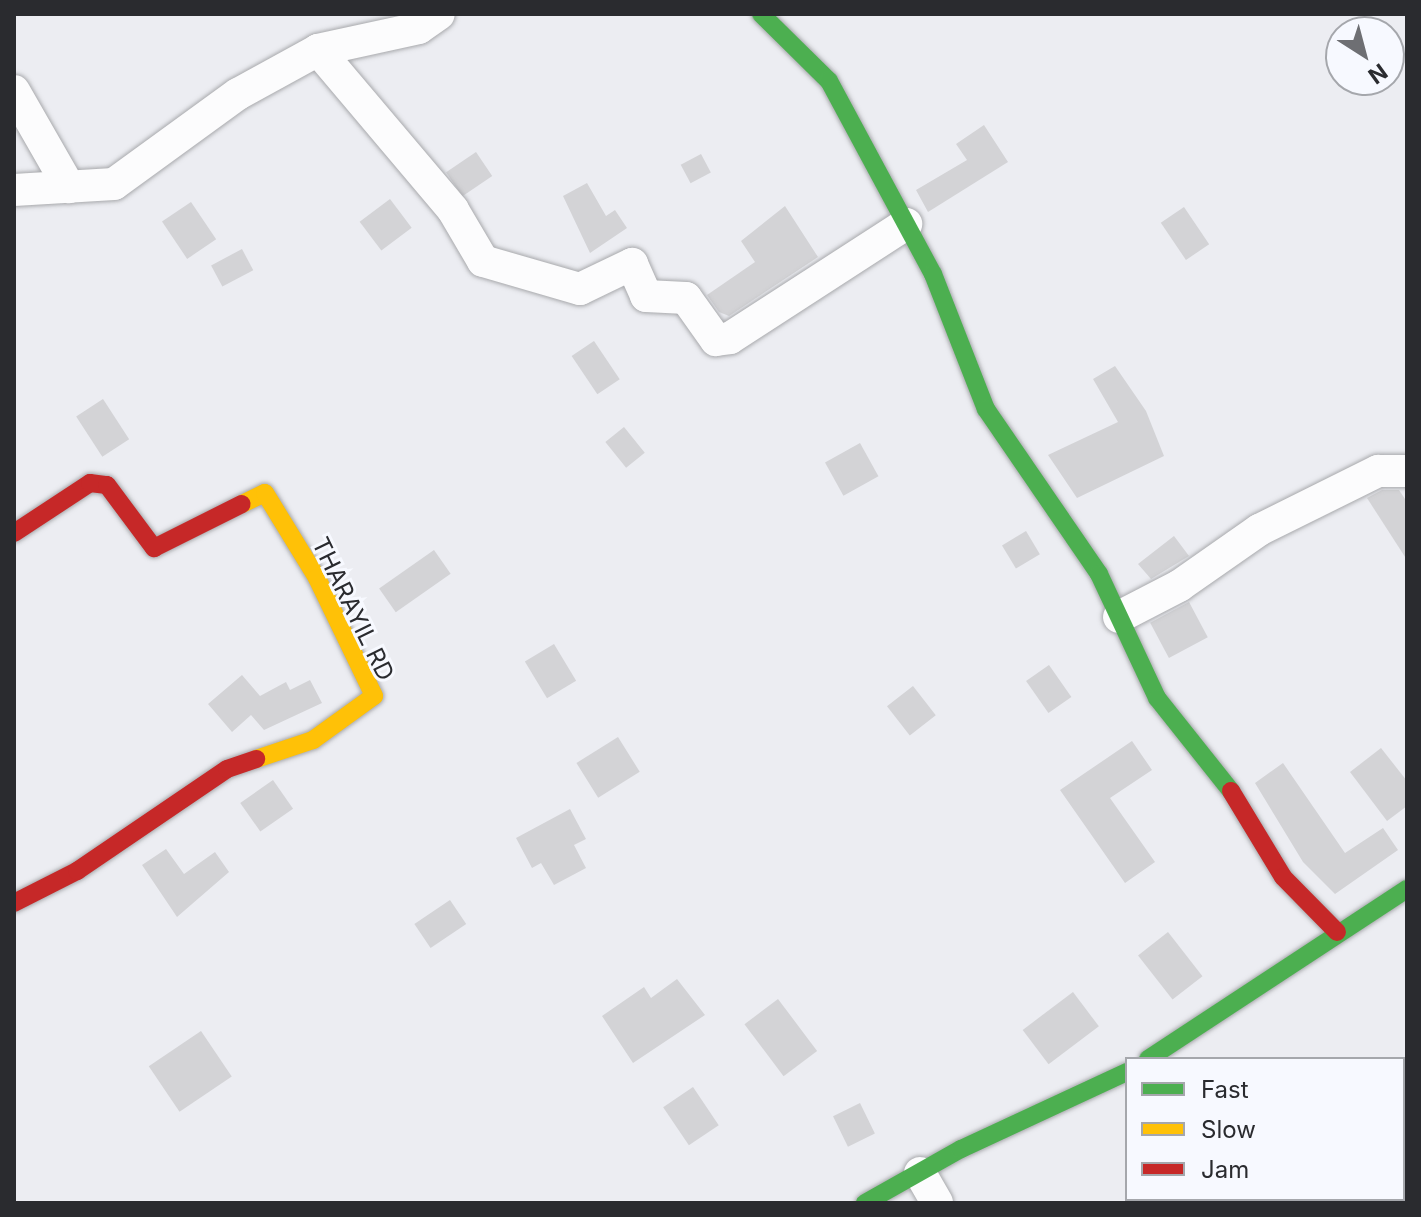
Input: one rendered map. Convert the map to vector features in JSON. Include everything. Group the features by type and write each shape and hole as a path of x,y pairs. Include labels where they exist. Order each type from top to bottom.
{"street":[{"path":"14,190 114,184 238,94 318,50 419,28 439,14"},
{"path":"761,14 829,81 906,224 967,348 986,409 1099,574 1157,698 1229,788 1283,877 1337,932"},
{"path":"318,50 453,210 483,261 580,289 632,264 646,296 686,298 716,340 730,338 906,224"},
{"path":"14,91 69,187"},
{"path":"1119,617 1179,586 1259,530 1378,471 1407,471"},
{"name":"THARAYIL RD","path":"14,533 90,483 107,485 154,548 265,493 317,578 374,696 313,740 227,769 77,871 14,903"},
{"path":"1151,1057 1337,932 1407,889"},
{"path":"865,1203 1125,1073"},
{"path":"920,1173 937,1203"}],"building":[{"path":"984,125 1008,162 928,212 916,190 967,160 956,144"},
{"path":"476,152 492,176 462,196 446,172"},
{"path":"701,154 711,173 691,183 681,165"},
{"path":"587,183 606,216 615,210 627,228 590,253 563,196"},
{"path":"390,199 412,228 381,251 360,222"},
{"path":"191,202 216,239 187,259 162,222"},
{"path":"785,206 818,257 729,316 719,312 707,295 755,262 741,241"},
{"path":"1184,207 1209,244 1186,260 1161,223"},
{"path":"242,249 253,270 222,287 211,265"},
{"path":"594,341 620,379 597,394 572,356"},
{"path":"1115,366 1146,411 1164,456 1077,498 1048,455 1118,422 1093,379"},
{"path":"103,399 129,439 102,457 76,416"},
{"path":"624,427 645,453 626,468 605,442"},
{"path":"860,443 878,476 843,496 825,462"},
{"path":"1382,490 1399,490 1407,502 1407,560 1367,498"},
{"path":"1026,531 1040,554 1016,569 1002,545"},
{"path":"1174,536 1189,556 1151,579 1138,564"},
{"path":"434,550 451,574 396,612 379,588"},
{"path":"1189,602 1208,637 1169,658 1150,623"},
{"path":"554,644 576,681 547,698 525,662"},
{"path":"1049,665 1071,697 1048,713 1026,681"},
{"path":"242,675 260,696 286,682 290,690 310,680 322,703 264,730 251,715 232,732 208,704"},
{"path":"913,686 936,715 910,735 887,706"},
{"path":"618,737 640,772 598,798 576,763"},
{"path":"1132,741 1152,770 1110,798 1155,862 1125,883 1060,790"},
{"path":"1381,748 1407,781 1407,806 1387,821 1350,772"},
{"path":"1283,763 1345,853 1383,828 1398,850 1335,894 1303,862 1255,783"},
{"path":"273,780 293,809 260,832 240,803"},
{"path":"570,809 586,839 574,845 586,868 554,885 541,863 532,868 516,838"},
{"path":"166,849 184,874 215,852 229,872 177,917 142,865"},
{"path":"450,900 466,924 431,948 414,924"},
{"path":"1168,932 1202,976 1173,1000 1138,955"},
{"path":"677,979 705,1015 633,1063 602,1016 644,987 651,998"},
{"path":"1073,992 1099,1026 1049,1064 1023,1030"},
{"path":"778,999 817,1051 784,1076 744,1024"},
{"path":"201,1031 232,1077 180,1112 149,1066"},
{"path":"693,1087 719,1125 689,1145 663,1107"},
{"path":"860,1103 875,1134 848,1147 833,1116"}],"traffic: fast":[{"path":"761,14 829,81 933,274 986,409 1099,574 1157,698 1231,791"},
{"path":"1151,1057 1407,889"},
{"path":"865,1203 961,1149 1125,1073"}],"traffic: slow":[{"path":"242,504 265,493 317,578 374,696 313,740 256,759"}],"traffic: jam":[{"path":"14,533 90,483 107,485 154,548 242,504"},
{"path":"14,903 77,871 227,769 256,759"},
{"path":"1231,791 1283,877 1337,932"}]}
